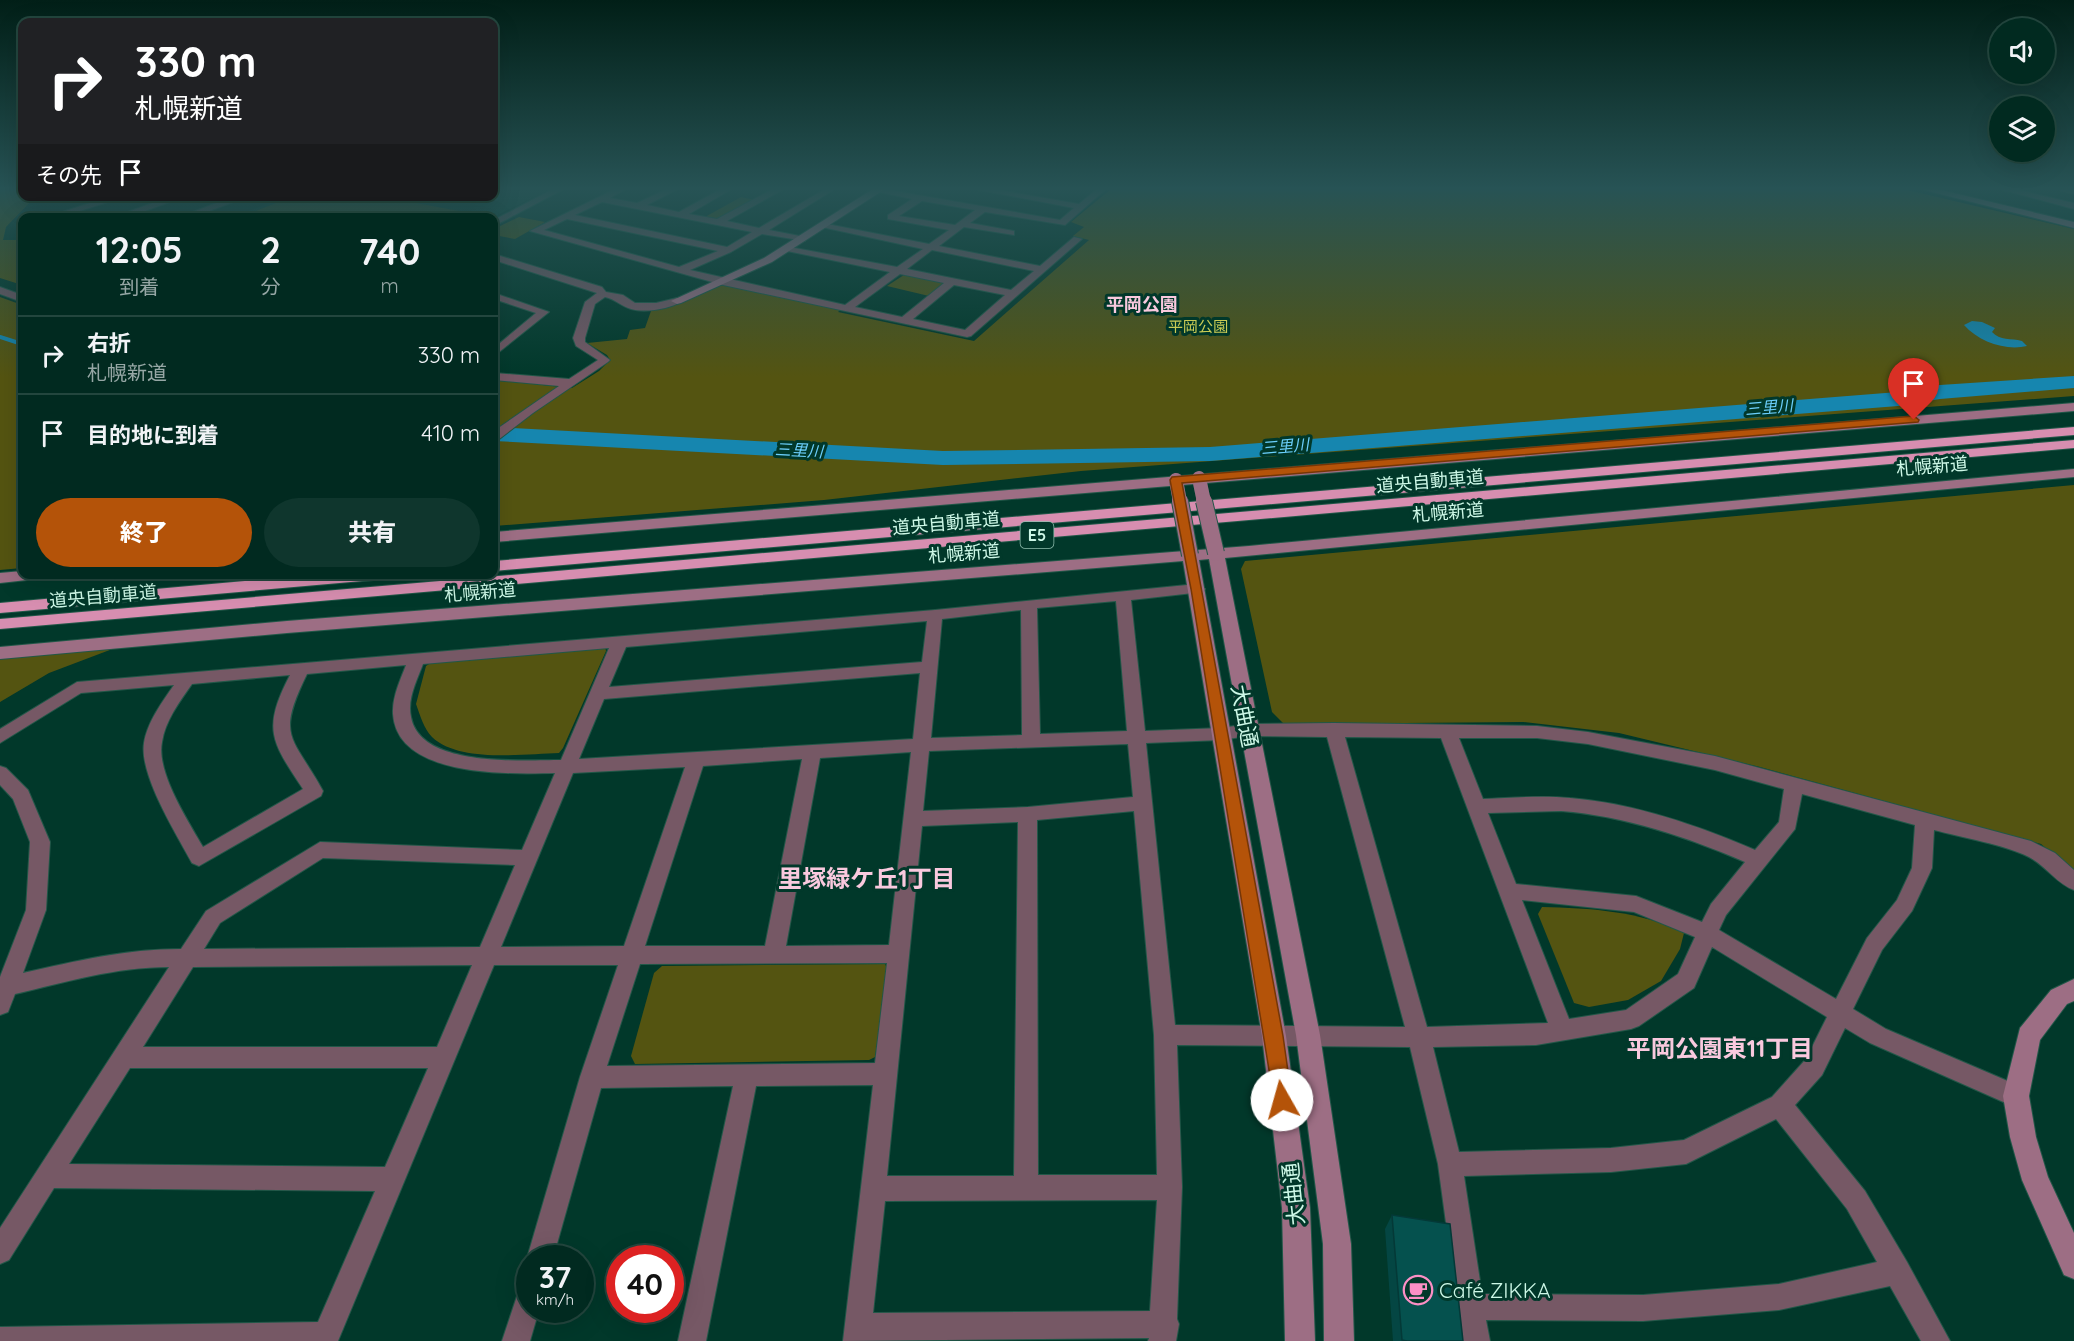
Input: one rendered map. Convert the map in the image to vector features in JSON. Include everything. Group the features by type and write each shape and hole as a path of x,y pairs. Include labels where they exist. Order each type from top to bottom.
{"highway":[{"name":"道央自動車道","path":"498,566 2074,431"},
{"name":"道央自動車道","path":"0,624 2074,444"},
{"name":"道央自動車道","path":"0,608 328,579"}],"street":[{"path":"612,252 723,282 970,334 1063,252"},
{"path":"681,270 724,252"},
{"path":"498,258 598,289 603,294 619,297 639,308 678,301 723,282 780,252"},
{"path":"804,252 1014,294"},
{"path":"847,308 923,252"},
{"path":"953,252 1042,269"},
{"path":"904,321 951,282"},
{"path":"0,290 18,297"},
{"path":"498,434 512,422 601,364 604,360 580,344 579,338 590,302 603,294"},
{"path":"498,297 544,312 498,349"},
{"path":"498,341 506,344"},
{"path":"498,376 570,383"},
{"path":"498,537 2074,407"},
{"name":"札幌新道","path":"0,653 287,627 1216,553 2074,473"},
{"name":"大曲通","path":"1199,478 1216,553 1308,1035 1337,1244 1339,1341"},
{"name":"大曲通","path":"1176,480 1274,1036 1296,1208 1300,1341"},
{"path":"0,578 18,576"},
{"path":"0,737 77,688 935,615 1197,589"},
{"path":"935,615 858,1334 1164,1333 1170,1187 1165,1035 1123,596"},
{"path":"1029,604 1031,742"},
{"path":"0,1341 325,1339 620,641"},
{"path":"417,659 404,691 400,712 405,731 421,746 437,756 458,762 566,767 696,761 921,745 1135,738 1221,734 1248,730 1537,732 1588,738 1715,763 2031,849 2048,858 2074,882"},
{"path":"598,694 929,667"},
{"path":"186,680 168,705 152,746 160,782 199,858 314,791 287,746 280,726 284,706 301,669"},
{"path":"1334,729 1419,1037 1450,1164 1476,1341"},
{"path":"1447,730 1563,1032"},
{"path":"774,955 812,752"},
{"path":"544,1245 592,1077 634,956 696,761"},
{"path":"0,773 21,795 40,842 36,910 0,1005"},
{"path":"1165,1035 1419,1037 1536,1035 1563,1032 1631,1018 1686,981 1718,910 1788,824 1794,784"},
{"path":"913,819 1028,814 1141,803"},
{"path":"1476,806 1571,805 1646,818 1712,839 1759,860"},
{"path":"1026,1187 1028,814"},
{"path":"1450,1164 1611,1160 1686,1152 1780,1105 1814,1067 1874,944 1905,905 1922,868 1925,821"},
{"path":"0,1251 213,917 320,850 528,858"},
{"path":"1508,892 1533,892 1636,904 1709,934 1839,1015 1878,1036 2016,1096"},
{"path":"9,986 102,964 143,958 898,954"},
{"path":"2074,989 2059,997 2029,1036 2016,1096 2023,1137 2035,1180 2074,1265"},
{"path":"123,1057 443,1058"},
{"path":"592,1077 886,1074"},
{"path":"692,1341 747,1075"},
{"path":"1780,1105 1856,1200 1936,1341"},
{"path":"48,1176 392,1179"},
{"path":"874,1189 1170,1187"},
{"path":"1472,1307 1643,1308 1779,1297 1898,1272"},
{"path":"516,1341 521,1323"}],"green space":[{"path":"0,252 18,252 18,284 0,278"},
{"name":"平岡公園","path":"1076,252 2074,252 2074,396 1081,471 824,500 498,526 498,380 572,388 599,371 610,360 607,355 587,343 627,339 630,330 645,328 651,311 678,304 722,285 841,309 838,312 974,341"},
{"path":"904,275 943,285 929,296 887,286"},
{"path":"0,297 18,304 18,568 0,570"},
{"path":"2074,485 2074,872 2041,844 1760,767 1619,733 1523,722 1284,724 1272,712 1241,569 1245,561"},
{"path":"605,647 606,651 559,753 493,755 458,751 432,737 424,726 416,704 426,666 432,662"},
{"path":"115,648 49,673 0,702 0,656"},
{"path":"1542,907 1578,908 1633,915 1684,933 1680,949 1661,981 1628,1000 1589,1007 1574,1003 1538,914"},
{"path":"885,964 888,971 875,1057 869,1060 635,1064 631,1056 654,973 662,966"}],"water":[{"path":"1972,321 1982,322 1995,328 1992,332 1999,337 2022,341 2027,346 2010,347 1993,344 1977,336 1964,325"}],"building":[{"name":"Café ZIKKA","path":"1392,1215 1450,1224 1463,1341 1402,1340"}],"waterway":[{"name":"三里川","path":"0,337 18,343"},
{"name":"三里川","path":"498,434 943,458 1210,454 1898,399 1940,392 2074,382"}],"place":[{"name":"Café ZIKKA","path":"1418,1290"}],"district":[{"name":"平岡公園","path":"1142,304"},
{"name":"里塚緑ケ丘1丁目","path":"867,878"},
{"name":"平岡公園東11丁目","path":"1720,1048"}],"route":[{"path":"1282,1100 1274,1036 1176,480 1914,420"}]}
